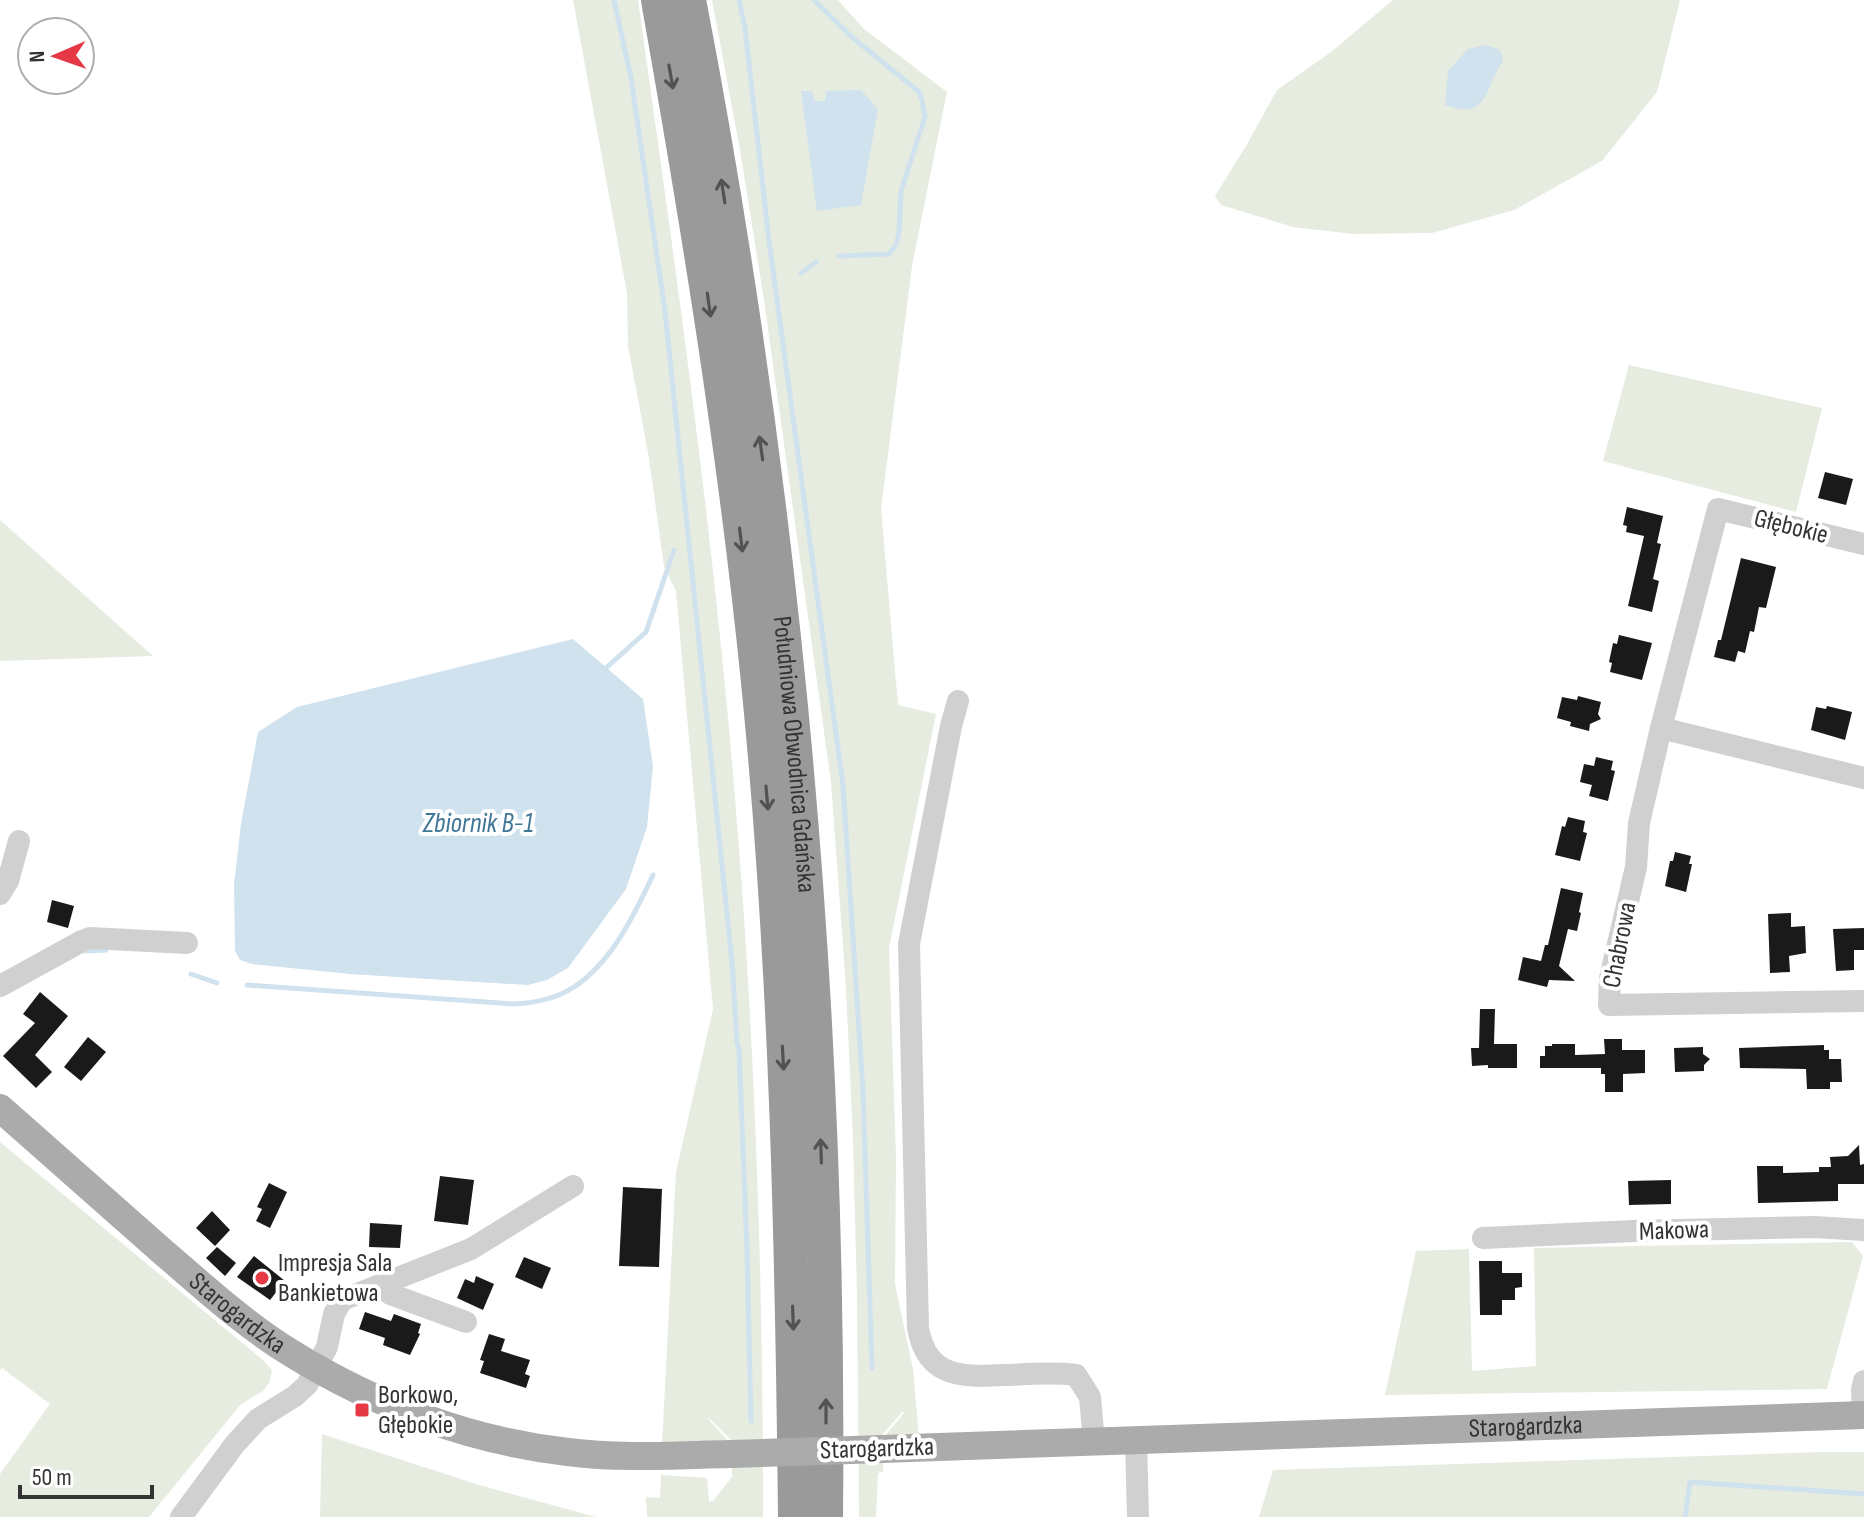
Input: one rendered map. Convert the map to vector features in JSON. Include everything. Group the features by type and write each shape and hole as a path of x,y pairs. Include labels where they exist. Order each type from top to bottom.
{"highway":[{"name":"Południowa Obwodnica Gdańska","path":"658,0 693,201 732,462 758,683 776,900 786,1101 795,1517"},
{"name":"Południowa Obwodnica Gdańska","path":"689,0 719,161 762,455 785,639 800,804 813,993 823,1220 826,1517"}],"main road":[{"name":"Starogardzka","path":"0,1108 205,1289 267,1337 346,1384 401,1409 462,1431 523,1445 616,1456 731,1454 1864,1415"}],"street":[{"name":"Głębokie","path":"1718,509 1864,544"},
{"name":"Chabrowa","path":"1718,509 1639,823 1636,867 1610,978 1609,1005 1864,1001"},
{"path":"958,701 909,944 918,1328 921,1345 942,1369 957,1375 974,1377 1055,1372 1076,1375 1090,1397 1094,1442"},
{"path":"1661,728 1864,778"},
{"path":"0,894 8,881 19,841"},
{"path":"0,986 90,938 187,943"},
{"path":"181,1517 235,1444 258,1419 307,1385 327,1347 334,1314 342,1300 471,1249 573,1186"},
{"name":"Makowa","path":"1483,1238 1799,1227 1864,1230"},
{"path":"385,1283 390,1294 466,1322"},
{"path":"1864,1381 1864,1415"},
{"path":"1136,1441 1138,1517"}],"shaded area":[{"path":"573,0 638,0 695,417 729,731 750,1006 762,1347 763,1517 647,1517 646,1497 660,1498 661,1475 707,1478 709,1501 713,1501 732,1477 731,1440 709,1418 730,1443 662,1445 676,1172 713,1009 676,591 664,566 649,458 628,346 627,293"},
{"path":"712,0 838,0 864,29 947,92 912,266 881,509 898,705 936,714 889,948 896,1157 895,1284 913,1369 919,1436 885,1436 903,1411 882,1435 883,1472 878,1473 876,1517 859,1517 853,1140 831,782 764,300"},
{"path":"1393,0 1680,0 1657,92 1602,161 1514,210 1432,233 1353,234 1293,227 1221,205 1215,196 1277,90 1331,52"},
{"path":"1629,365 1822,408 1796,512 1603,461"},
{"path":"0,520 153,656 0,661"},
{"path":"0,1142 272,1370 263,1391 241,1404 149,1517 0,1517 0,1474 50,1404 2,1368 0,1370"},
{"path":"1852,1242 1863,1256 1827,1389 1385,1395 1416,1251 1469,1249 1472,1371 1536,1366 1534,1248"},
{"path":"322,1434 479,1485 596,1517 320,1517"},
{"path":"1864,1452 1864,1517 1259,1517 1273,1470"}],"water":[{"path":"1487,45 1500,50 1503,60 1483,100 1468,109 1445,105 1448,71 1468,49"},
{"path":"861,90 878,109 861,205 817,211 801,91 812,91 815,101 825,101 826,91"},
{"name":"Zbiornik B-1","path":"573,639 643,699 653,766 647,827 626,889 568,968 547,980 528,985 350,974 252,964 240,960 235,951 234,884 241,824 258,732 297,707"}],"building":[{"path":"1825,472 1853,479 1846,505 1818,498"},
{"path":"1627,507 1663,516 1657,543 1661,544 1653,579 1659,581 1652,612 1628,606 1644,536 1626,532 1627,526 1623,525"},
{"path":"1741,558 1776,567 1766,608 1759,607 1754,632 1750,631 1745,653 1738,651 1735,662 1714,657"},
{"path":"1619,635 1652,643 1642,680 1610,672 1613,643 1617,644"},
{"path":"1578,696 1601,702 1598,714 1601,719 1590,724 1589,731 1570,726 1571,722 1557,718 1562,697 1577,700"},
{"path":"1827,706 1852,712 1845,740 1811,730 1816,707 1826,709"},
{"path":"1596,757 1613,761 1611,770 1615,771 1608,801 1589,796 1592,785 1580,782 1584,764 1594,766"},
{"path":"1568,817 1585,821 1583,832 1587,833 1580,861 1555,855 1562,826 1565,827"},
{"path":"1675,852 1691,856 1686,892 1665,886"},
{"path":"1561,888 1583,893 1577,931 1568,929 1559,966 1575,981 1549,980 1547,987 1518,980 1523,957 1541,961 1545,945 1548,945"},
{"path":"52,900 74,906 68,928 47,922"},
{"path":"1791,913 1791,927 1805,926 1806,953 1789,956 1790,972 1770,973 1768,914"},
{"path":"1864,928 1864,950 1854,950 1854,970 1836,971 1833,929"},
{"path":"40,992 68,1016 35,1055 52,1072 36,1088 3,1056 35,1023 23,1014"},
{"path":"1480,1009 1495,1009 1494,1044 1517,1044 1517,1068 1472,1066 1471,1048 1479,1048"},
{"path":"88,1037 106,1052 81,1081 64,1067"},
{"path":"1604,1039 1622,1039 1622,1050 1645,1050 1645,1073 1623,1074 1623,1092 1605,1092 1605,1074 1601,1074 1601,1068 1540,1068 1540,1056 1545,1056 1545,1046 1575,1044 1575,1055 1605,1054"},
{"path":"1824,1045 1824,1050 1829,1050 1829,1059 1841,1059 1842,1082 1830,1082 1830,1089 1807,1089 1806,1069 1740,1068 1739,1048"},
{"path":"1703,1047 1703,1054 1710,1059 1704,1065 1704,1071 1675,1072 1674,1048"},
{"path":"1859,1145 1860,1165 1864,1164 1864,1184 1838,1184 1838,1201 1758,1203 1757,1166 1783,1166 1783,1173 1819,1172 1819,1167 1831,1167 1830,1157 1848,1156"},
{"path":"440,1176 474,1180 468,1225 434,1221"},
{"path":"1671,1180 1671,1204 1629,1205 1628,1181"},
{"path":"269,1183 287,1192 270,1228 256,1221 262,1209 257,1207"},
{"path":"623,1187 662,1189 659,1267 619,1266"},
{"path":"212,1211 230,1230 215,1246 196,1228"},
{"path":"370,1223 402,1225 400,1248 369,1247"},
{"path":"217,1247 236,1263 225,1276 206,1258"},
{"name":"Impresja Sala Bankietowa","path":"254,1256 285,1281 270,1300 237,1277"},
{"path":"524,1257 551,1268 542,1289 515,1277"},
{"path":"1479,1261 1502,1261 1502,1273 1522,1273 1522,1287 1515,1288 1515,1300 1502,1300 1502,1315 1480,1315"},
{"path":"476,1276 494,1284 483,1310 457,1298 465,1279 474,1283"},
{"path":"365,1312 391,1321 394,1314 421,1324 420,1334 410,1355 383,1345 385,1338 359,1329"},
{"path":"489,1334 505,1339 501,1351 530,1360 525,1374 530,1376 526,1388 480,1373 484,1361 480,1360"}],"waterway":[{"path":"614,0 631,78 665,311 732,962 739,1049 751,1421"},
{"path":"739,0 843,785 863,1091 872,1368"},
{"path":"814,0 852,37 919,92 925,117 901,191 896,245 889,254 839,256"},
{"path":"801,273 816,262"},
{"path":"606,668 646,632 674,550"},
{"path":"247,985 513,1004 545,1000 574,987 600,965 630,921 653,875"},
{"path":"85,951 106,950"},
{"path":"191,974 217,983"},
{"path":"1685,1517 1690,1482 1864,1494"}],"place":[{"name":"Impresja Sala Bankietowa","path":"262,1278"},
{"name":"Borkowo, Głębokie","path":"362,1410"}]}
